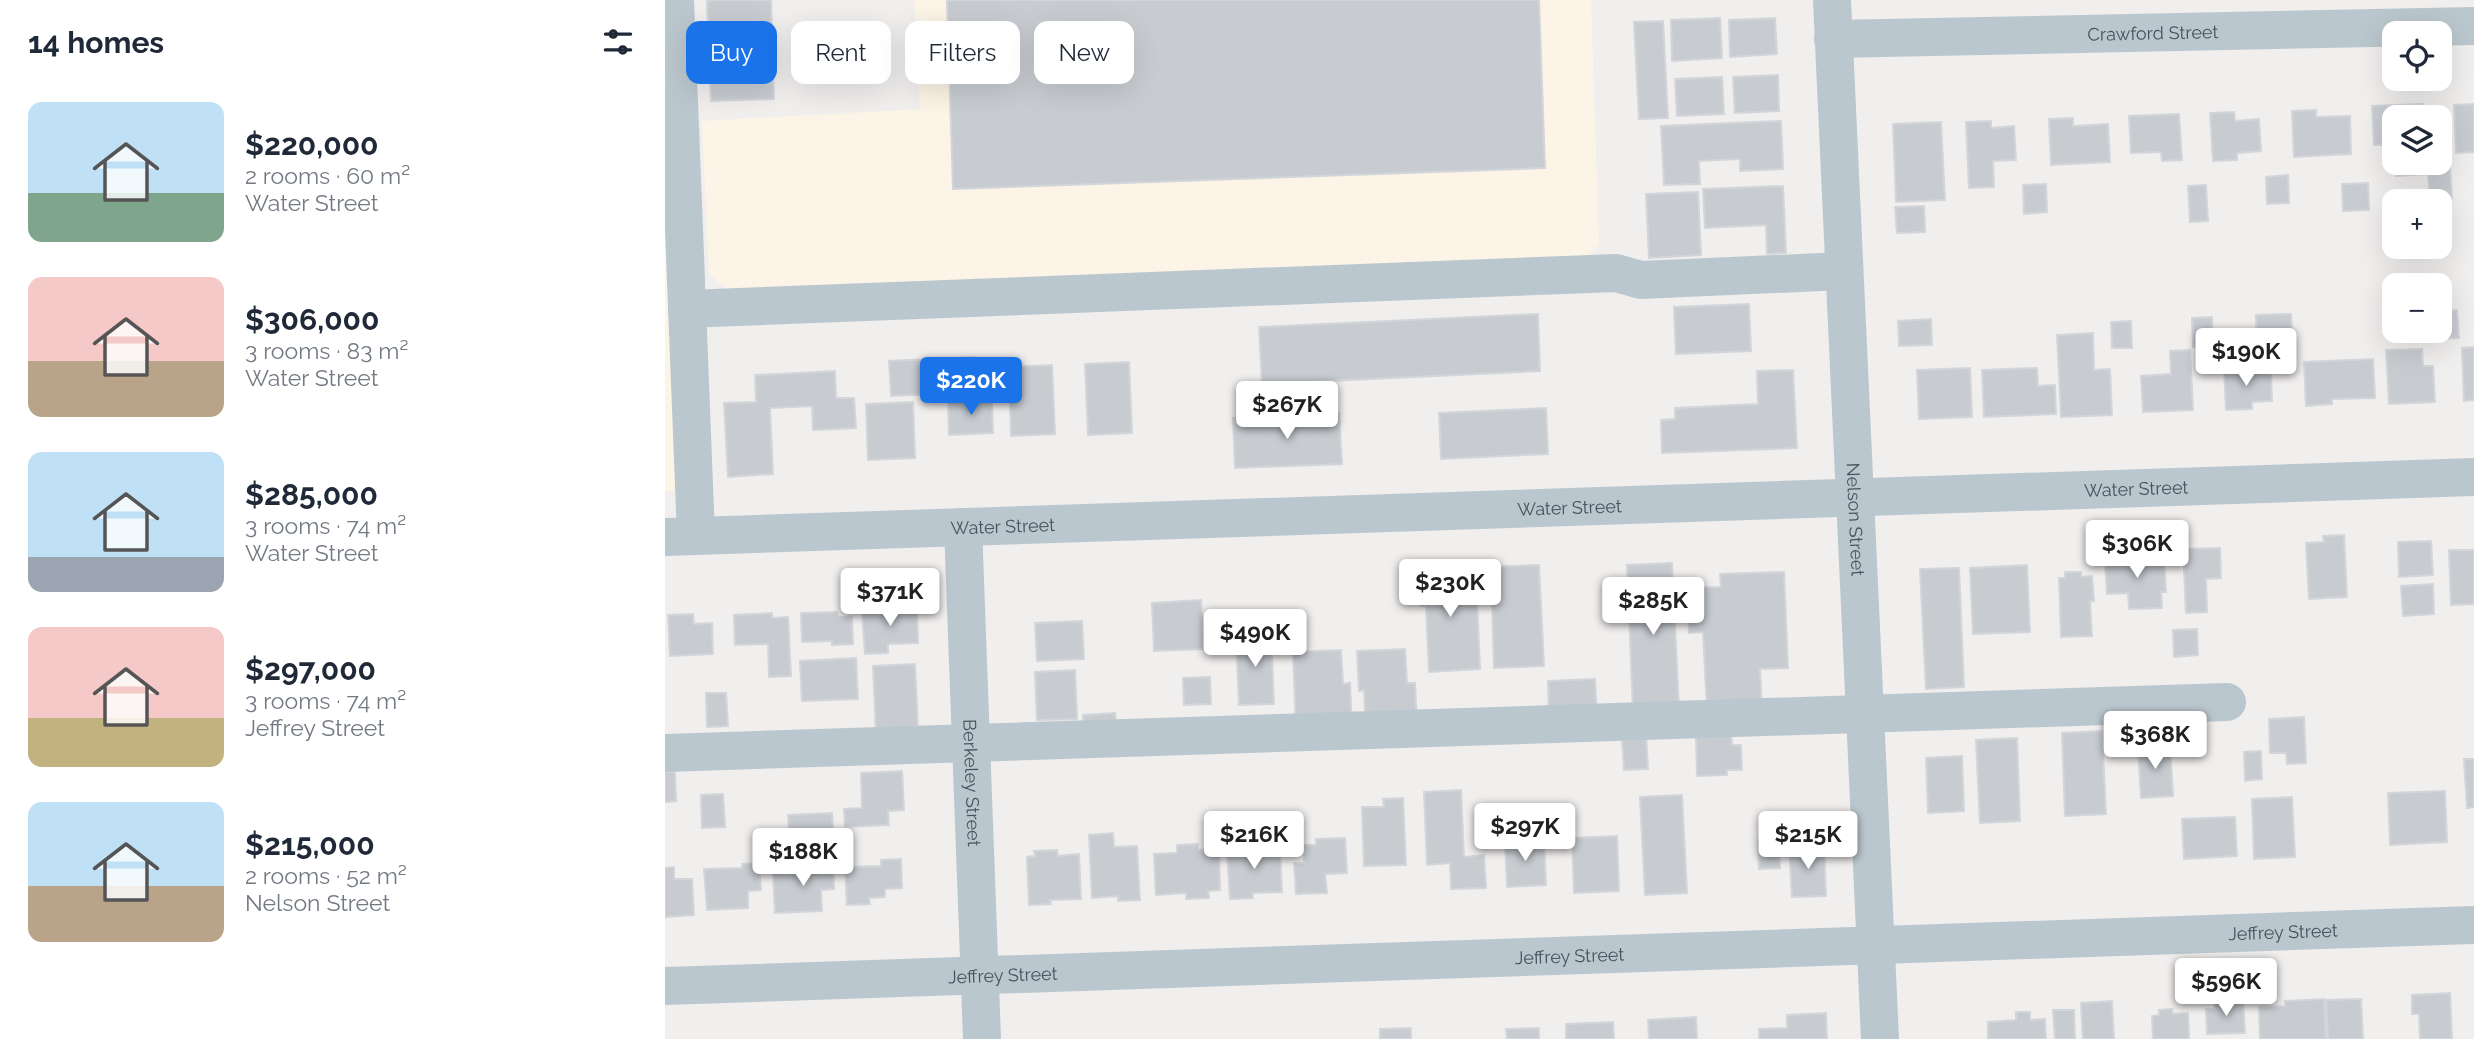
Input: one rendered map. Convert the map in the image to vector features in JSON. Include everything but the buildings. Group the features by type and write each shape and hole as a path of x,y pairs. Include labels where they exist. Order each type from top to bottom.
{"street":[{"path":"675,0 687,309 680,537"},
{"name":"Nelson Street","path":"1832,0 1880,1039"},
{"name":"Crawford Street","path":"1833,39 2474,26"},
{"path":"687,309 1616,273 1641,280 1844,271"},
{"name":"Water Street","path":"680,537 2474,477"},
{"name":"Berkeley Street","path":"963,527 982,1039"},
{"path":"665,753 2227,702"},
{"name":"Jeffrey Street","path":"665,986 2474,925"}],"shaded area":[{"path":"914,0 1591,0 1599,244 1586,259 731,291 709,275 702,121 920,109 919,84 1020,84 1020,21 915,21"},
{"path":"665,10 683,490 665,491"}]}
